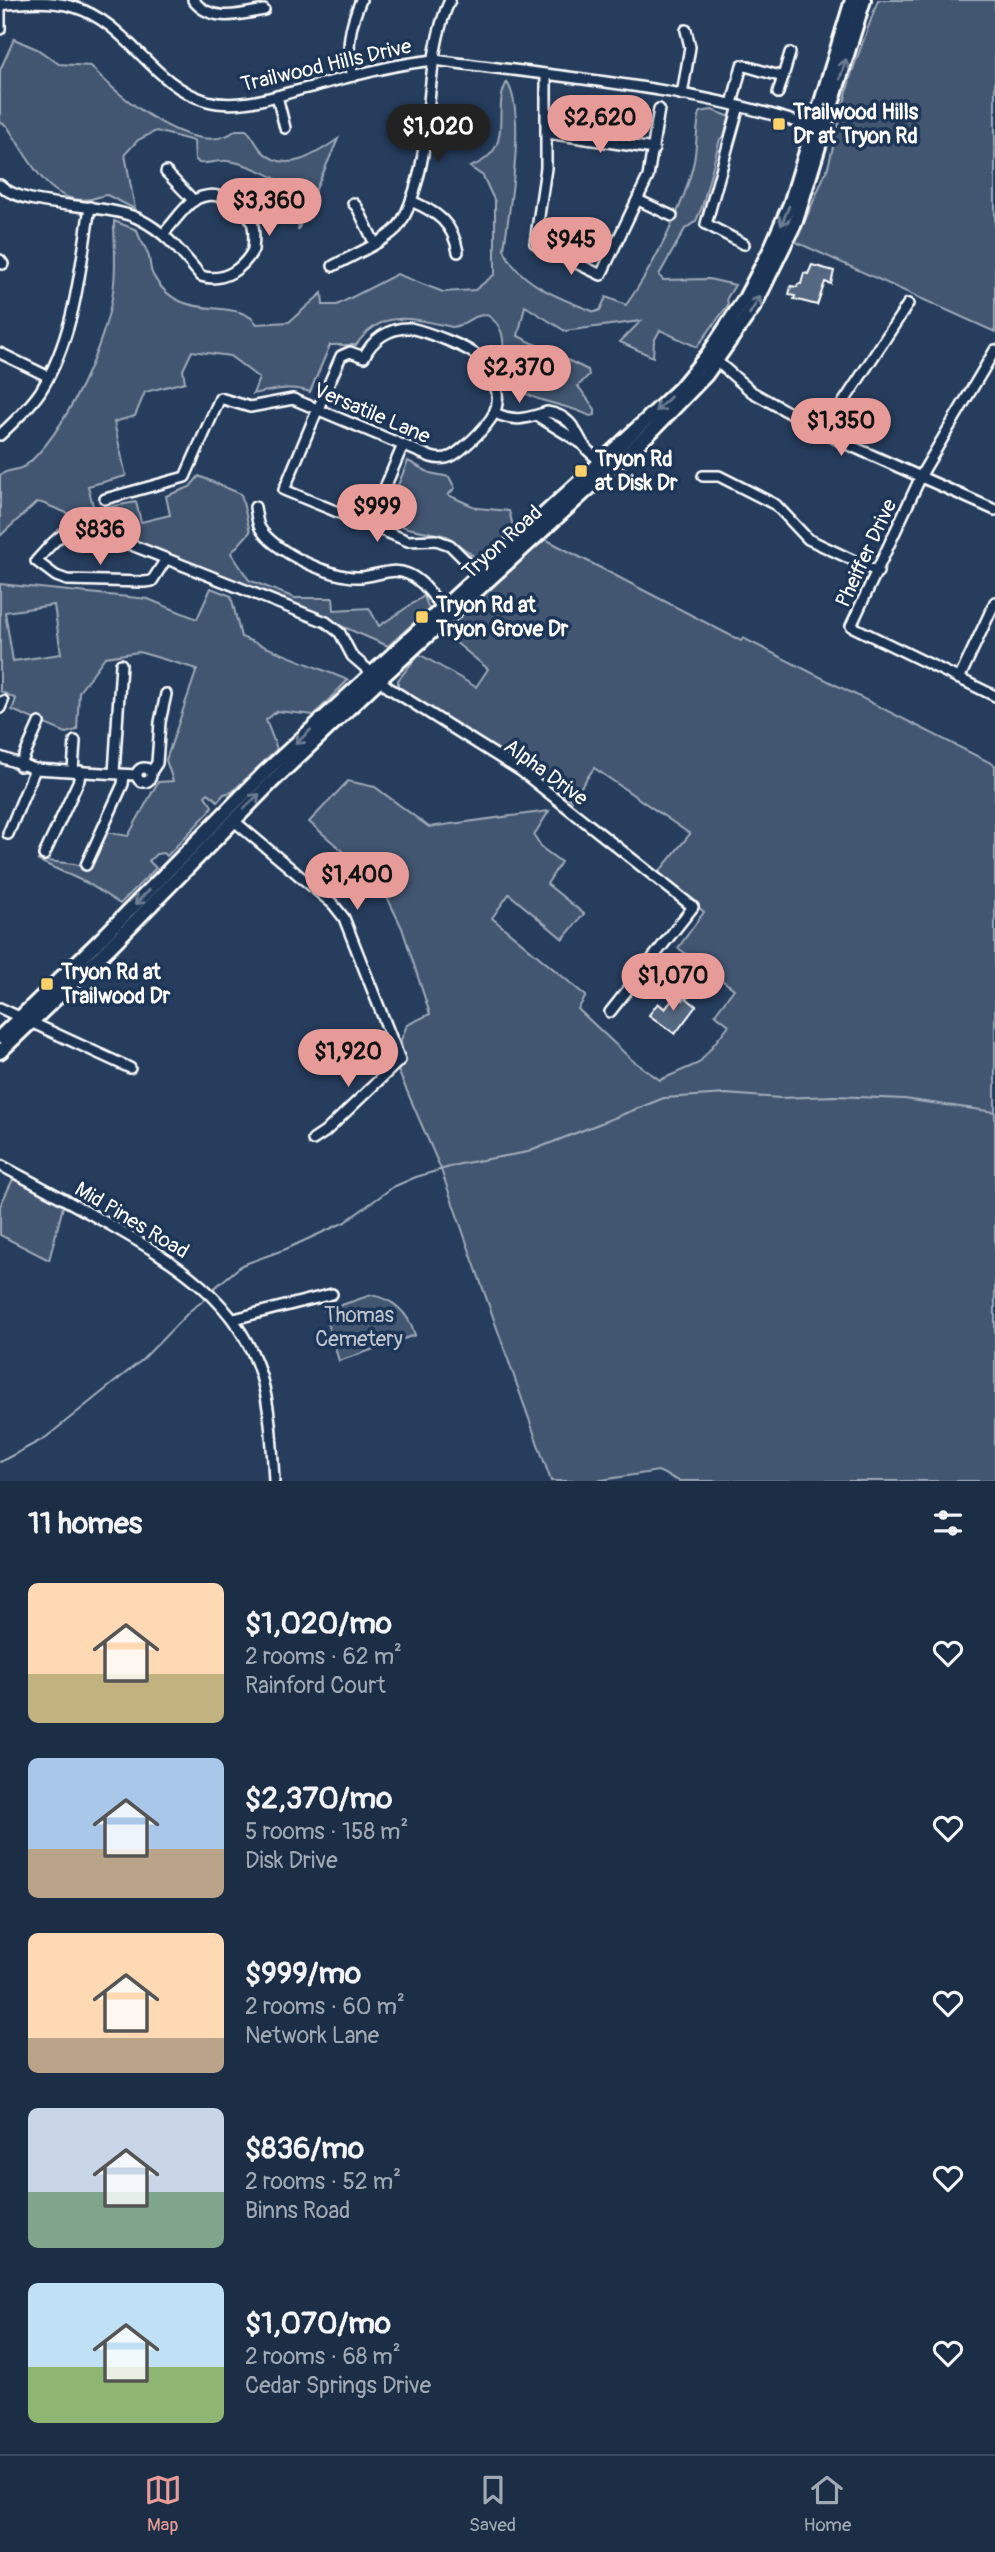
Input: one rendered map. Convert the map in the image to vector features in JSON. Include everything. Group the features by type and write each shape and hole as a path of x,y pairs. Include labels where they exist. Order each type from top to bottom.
{"main road":[{"name":"Tryon Road","path":"0,1052 25,1021 217,819 688,396 742,304 790,204 852,0"},
{"name":"Tryon Road","path":"0,1037 25,1021 109,948 443,608 713,357 764,289 788,240 805,195 864,4"},
{"path":"805,195 817,140 813,127"}],"street":[{"path":"192,0 209,13 222,16 264,10"},
{"path":"353,76 348,61 348,40 361,0"},
{"path":"332,266 398,227 411,201 425,153 439,26 450,0"},
{"name":"Trailwood Hills Drive","path":"0,4 77,3 112,28 162,77 190,95 226,104 278,96 396,65 435,60 682,95 736,105 813,127"},
{"path":"0,4 0,29"},
{"path":"682,95 690,47 686,30"},
{"path":"778,93 790,52"},
{"path":"744,244 706,224 736,105 742,65 783,77"},
{"path":"546,75 546,168 535,243 601,275 648,177 659,109"},
{"path":"278,96 285,128"},
{"path":"602,141 609,102"},
{"path":"403,115 463,118"},
{"path":"547,133 654,149"},
{"path":"166,172 194,201"},
{"path":"1,188 16,195 90,207 136,218 163,234 201,276 210,279 229,274 248,258 253,250 254,229 251,220 240,205 220,196 209,195 194,201 163,234"},
{"path":"638,200 672,216"},
{"path":"411,201 437,213 450,227 458,252"},
{"path":"353,203 374,242"},
{"path":"0,436 35,397 47,376 71,318 90,207"},
{"path":"824,432 908,304"},
{"path":"480,574 450,545 436,540 408,541 284,490 341,356 350,352 364,358 374,341 405,328 478,356 487,367 498,393 495,413 514,420 539,417 547,412 564,417 578,431 584,445 601,463"},
{"name":"Pheiffer Drive","path":"959,679 851,626 921,477 995,350"},
{"path":"0,353 47,376"},
{"path":"713,357 752,392 824,432 995,510"},
{"name":"Versatile Lane","path":"105,499 185,477 220,398 247,407 288,399 437,459 448,459 487,426 495,413"},
{"path":"369,525 403,445"},
{"path":"704,476 719,476 776,505 808,538 878,572"},
{"path":"255,507 260,528 274,541 326,573 360,577 382,571 407,574 426,586 443,608"},
{"name":"Alpha Drive","path":"166,559 152,581 144,582 67,580 56,576 36,561 57,537 75,528 114,538 332,625 342,636 352,656 375,677 404,699 521,771 693,907 610,1012"},
{"path":"995,602 959,679 995,696"},
{"path":"86,865 123,784 119,774 121,664"},
{"path":"0,757 35,769 136,775 142,768 151,772 157,763 159,728 166,694"},
{"path":"20,766 39,723"},
{"path":"44,855 79,780 75,741"},
{"path":"8,834 35,769"},
{"path":"233,820 333,904 344,918 400,1060 325,1132 313,1140"},
{"path":"0,1008 130,1068"},
{"name":"Mid Pines Road","path":"0,1165 165,1257 208,1291 234,1319 260,1373 267,1401 274,1481"},
{"path":"234,1319 332,1294"}],"green space":[{"path":"878,0 995,0 995,332 796,242 828,167 851,75"},
{"path":"14,39 37,49 59,64 91,66 118,93 158,121 201,138 220,138 236,130 246,130 263,152 282,162 302,159 338,139 298,230 297,200 280,181 234,162 199,163 195,159 194,141 156,131 138,140 125,154 135,209 107,195 76,199 51,187 31,164 7,126 0,122 0,70"},
{"path":"507,82 513,97 516,138 504,249 510,261 530,281 556,296 595,312 600,310 606,297 626,305 657,255 689,179 700,112 712,110 731,117 727,134 720,139 696,221 685,229 659,275 663,280 709,279 735,285 727,298 728,305 697,347 660,330 654,341 653,357 620,342 641,321 565,331 525,306 518,336 588,370 589,375 578,386 595,409 595,415 590,416 529,395 511,382 504,366 501,331 487,315 452,327 412,319 388,320 366,333 356,345 330,345 310,392 289,389 253,394 259,378 230,356 192,351 183,370 185,382 145,392 135,416 114,422 126,476 88,486 94,510 136,502 141,522 170,515 166,496 190,487 199,476 241,494 250,532 231,553 249,580 295,598 333,598 334,610 369,608 379,626 424,596 429,609 388,646 227,577 42,503 37,502 0,536 0,475 25,466 40,451 69,410 93,360 109,312 114,282 114,221 137,230 148,254 152,272 164,291 192,305 236,311 257,324 289,322 322,293 323,305 337,305 397,274 443,292 475,290 495,274 495,202 483,176 470,167 485,159 494,150 500,129 502,94"},
{"path":"408,461 430,473 449,477 455,488 448,495 477,508 509,511 514,530 479,560 447,536 407,528 384,519"},
{"path":"545,539 741,641 743,638 995,765 995,1481 679,1481 658,1471 596,1481 551,1481 440,1167 397,1068 403,1063 401,1040 407,1025 430,1014 402,928 381,884 309,822 348,781 375,787 429,827 549,811 534,835 542,848 561,862 547,884 584,914 563,939 509,894 492,918 586,996 578,1009 632,1060 660,1080 699,1063 729,1025 715,1014 734,989 678,948 704,912 658,873 690,834 594,768 572,800 500,751 398,688 398,680 419,654 476,687 488,669 443,632"},
{"path":"0,584 148,599 197,619 211,588 231,596 241,637 348,680 314,715 277,711 266,720 277,749 232,792 224,794 218,801 208,793 205,796 212,806 209,812 167,856 164,853 156,854 149,861 156,868 120,904 89,884 37,860 75,864 88,869 106,832 128,836 158,782 173,781 166,760 197,669 139,652 105,657 79,692 77,730 66,733 12,710 16,699 0,691","holes":["54,605 61,654 13,661 5,612"]},
{"path":"13,1179 64,1203 49,1260 0,1235 0,1206"},
{"name":"Thomas Cemetery","path":"371,1295 387,1300 399,1308 415,1335 339,1361 324,1311"}],"building":[{"path":"812,265 834,271 831,284 825,282 817,305 789,295 791,286 797,287 801,284 804,273 808,274"},
{"path":"676,995 683,1000 685,997 696,1006 675,1034 649,1015 658,1003 665,1009"}],"waterway":[{"path":"212,1290 242,1265 286,1249 345,1222 393,1187 416,1177 460,1164 528,1152 664,1098 726,1094 780,1098 835,1096 904,1099 995,1112"},
{"path":"0,1462 45,1438 142,1360 192,1309 207,1298"}],"place":[{"name":"Trailwood Hills Dr at Tryon Rd","path":"779,124"},
{"name":"Tryon Rd at Disk Dr","path":"581,471"},
{"name":"Tryon Rd at Tryon Grove Dr","path":"422,617"},
{"name":"Tryon Rd at Trailwood Dr","path":"47,984"}]}
